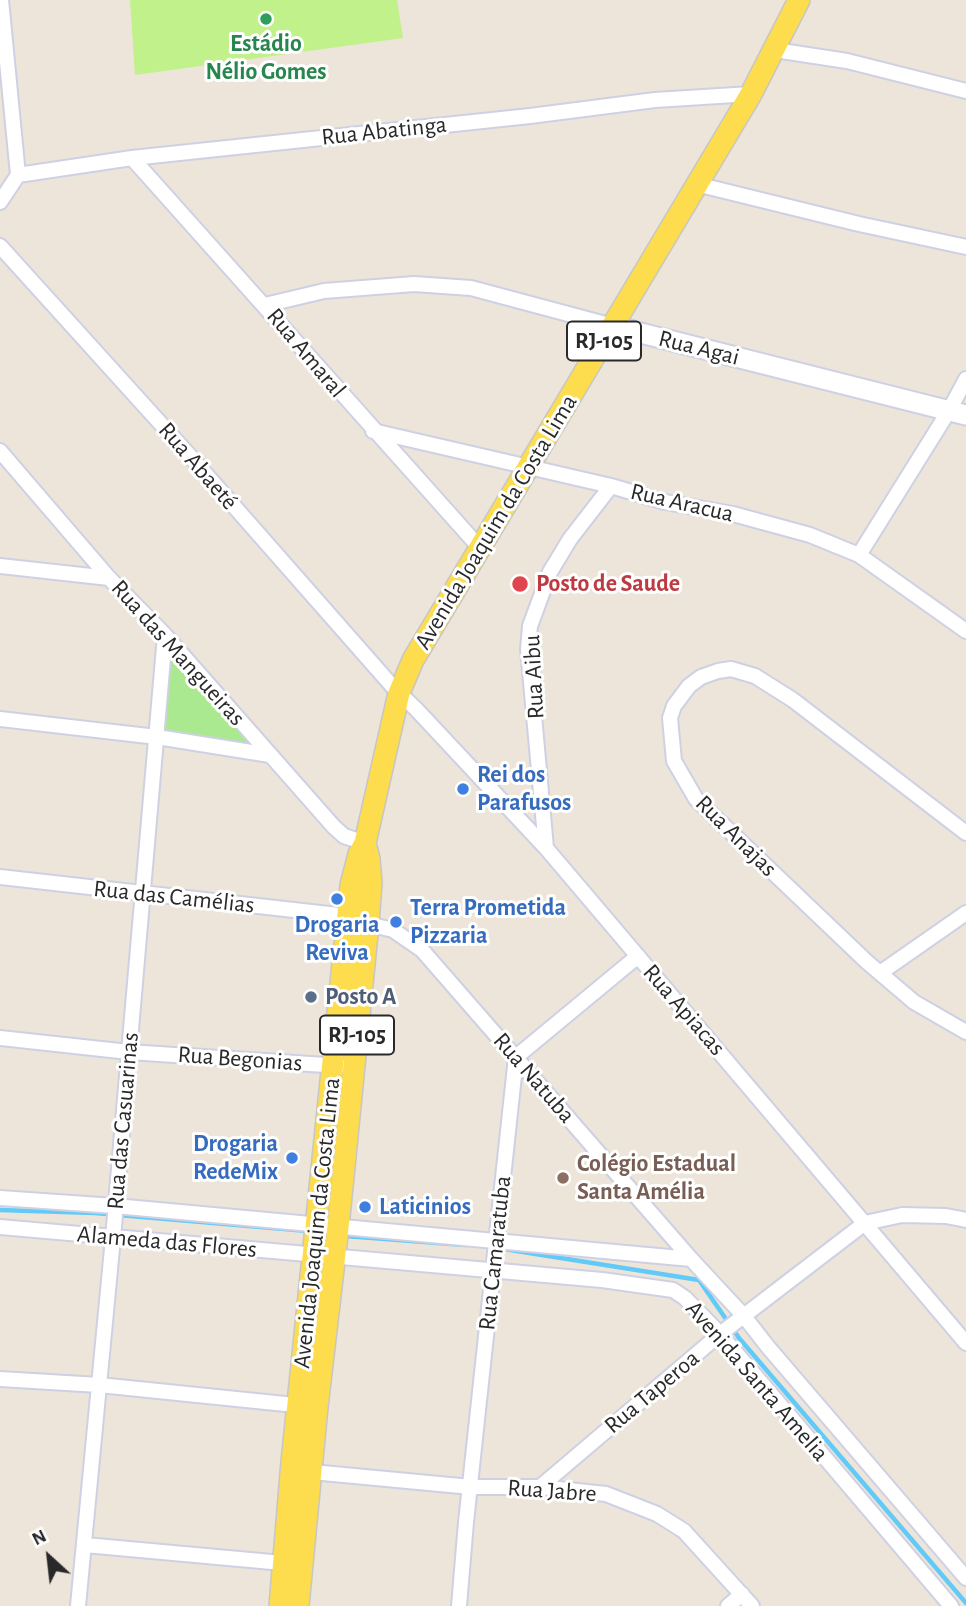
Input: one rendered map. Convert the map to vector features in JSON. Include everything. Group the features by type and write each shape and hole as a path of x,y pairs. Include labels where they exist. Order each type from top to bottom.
{"main road":[{"name":"Avenida Joaquim da Costa Lima","path":"281,1606 283,1563 307,1406 343,1066 348,916 352,876 365,843 396,690 751,94 799,0"},
{"name":"Avenida Joaquim da Costa Lima","path":"343,1066 368,924 371,883 365,843"},
{"name":"Avenida Joaquim da Costa Lima","path":"298,1606 312,1472 307,1406"}],"street":[{"path":"0,202 18,175 1,0"},
{"path":"775,50 847,61 966,91"},
{"name":"Rua Abatinga","path":"18,175 132,158 530,116 655,100 751,94"},
{"name":"Rua Amaral","path":"132,158 480,548"},
{"path":"696,184 966,247"},
{"name":"Rua Abaeté","path":"0,246 396,690"},
{"name":"Rua Agai","path":"265,306 324,291 414,284 471,288 958,412"},
{"path":"859,555 958,412 966,379"},
{"name":"Rua Aracua","path":"373,431 611,486 665,502 757,520 810,535 859,555 966,631"},
{"name":"Rua das Mangueiras","path":"0,451 109,578 165,635 334,827 344,836 365,843"},
{"name":"Rua Aibu","path":"545,848 542,783 528,649 530,626 550,572 570,539 611,486"},
{"path":"0,566 109,578"},
{"name":"Rua das Casuarinas","path":"78,1606 144,894 165,635"},
{"name":"Rua Anajas","path":"966,833 793,700 755,676 731,669 701,677 680,695 670,718 670,741 674,761 692,793 825,924 880,973 914,1002 966,1032"},
{"name":"Rua Apiacas","path":"396,690 545,848 966,1343"},
{"path":"0,719 158,737 270,755"},
{"name":"Rua das Camélias","path":"0,877 348,916"},
{"path":"880,973 966,913"},
{"name":"Rua Natuba","path":"368,924 393,930 422,950 743,1315"},
{"path":"516,1058 638,956"},
{"name":"Rua Begonias","path":"0,1038 129,1052 343,1066"},
{"name":"Rua Camaratuba","path":"459,1606 516,1058"},
{"path":"0,1198 115,1206 691,1259"},
{"path":"865,1223 902,1215 946,1216 966,1220"},
{"name":"Rua Taperoa","path":"540,1487 743,1315 865,1223"},
{"name":"Alameda das Flores","path":"0,1227 324,1255"},
{"name":"Avenida Santa Amelia","path":"324,1255 634,1283 673,1290 685,1298 720,1334 951,1606"},
{"name":"Avenida Santa Amelia","path":"743,1315 768,1348 966,1578"},
{"path":"0,1378 307,1406"},
{"name":"Rua Jabre","path":"312,1472 471,1487 540,1487 606,1494 657,1514 684,1531 752,1606"},
{"path":"85,1545 283,1563"},
{"path":"728,1606 742,1594"}],"green space":[{"name":"Estádio Nélio Gomes","path":"130,0 397,0 403,38 135,75"},
{"path":"167,637 263,747 158,736"}],"waterway":[{"path":"0,1210 95,1213 308,1231"},
{"path":"345,1236 465,1245"},
{"path":"498,1248 699,1280 739,1338 966,1603"}],"place":[{"name":"Estádio Nélio Gomes","path":"266,19"},
{"name":"Posto de Saude","path":"520,584"},
{"name":"Rei dos Parafusos","path":"463,789"},
{"name":"Drogaria Reviva","path":"337,899"},
{"name":"Terra Prometida Pizzaria","path":"396,922"},
{"name":"Posto A","path":"311,997"},
{"name":"Drogaria RedeMix","path":"292,1158"},
{"name":"Colégio Estadual Santa Amélia","path":"563,1178"},
{"name":"Laticinios","path":"365,1207"}]}
